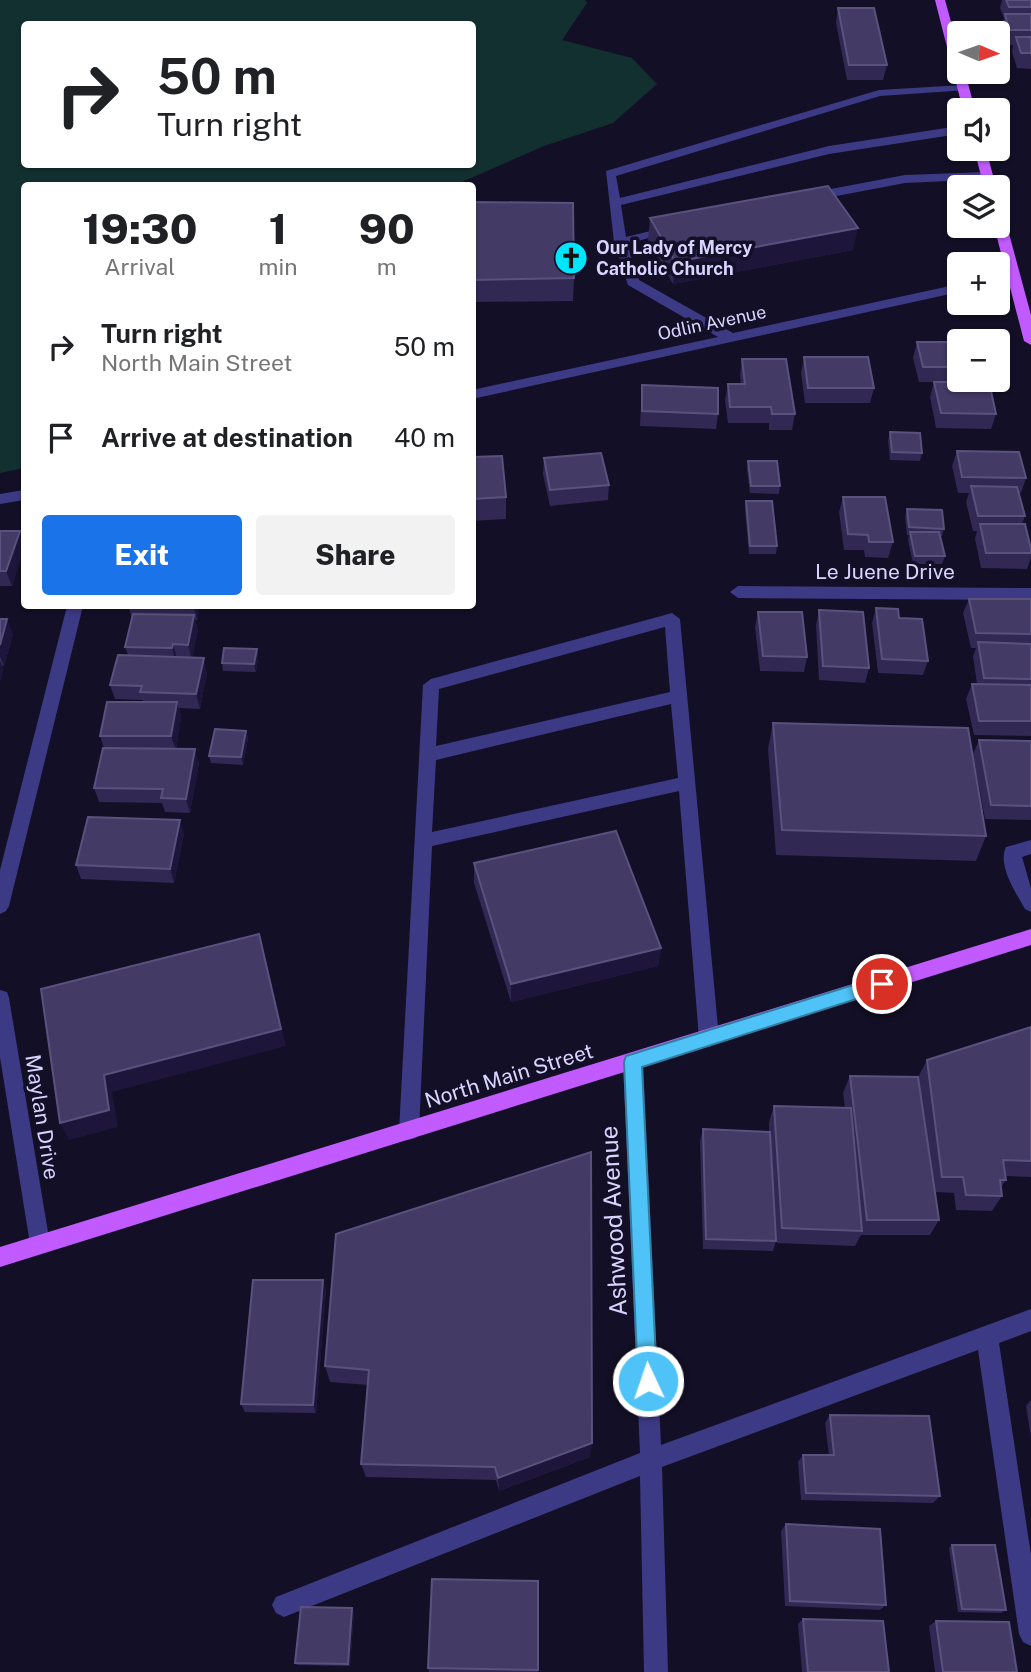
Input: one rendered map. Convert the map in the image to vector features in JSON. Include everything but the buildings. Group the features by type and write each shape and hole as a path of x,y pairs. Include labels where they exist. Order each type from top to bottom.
{"main road":[{"path":"940,0 947,27"},
{"path":"962,84 966,98"},
{"path":"1004,238 1031,341"},
{"name":"North Main Street","path":"0,1257 1031,937"}],"street":[{"path":"731,338 633,282 620,242 610,174 879,93 963,88"},
{"path":"615,203 820,152 947,131"},
{"path":"797,200 905,179 947,180"},
{"path":"620,242 684,227"},
{"path":"1010,277 1014,276"},
{"name":"Odlin Avenue","path":"476,394 947,291"},
{"path":"0,499 21,496"},
{"name":"Le Juene Drive","path":"738,592 1031,594"},
{"path":"0,906 74,609"},
{"path":"409,1131 431,685 672,620 709,1038"},
{"path":"427,755 678,696"},
{"path":"423,841 687,783"},
{"path":"1031,847 1012,852 1018,883 1031,904"},
{"name":"Maylan Drive","path":"0,998 40,1244"},
{"name":"Ashwood Avenue","path":"633,1062 651,1460 656,1672"},
{"path":"284,1605 651,1460 1031,1320"},
{"path":"987,1336 1031,1634"}],"green space":[{"path":"0,0 585,0 587,3 562,40 632,58 657,84 613,123 544,146 462,182 21,182 21,469 0,473"}],"place":[{"name":"Our Lady of Mercy Catholic Church","path":"571,258"}],"route":[{"path":"648,1381 633,1062 882,984"}]}
